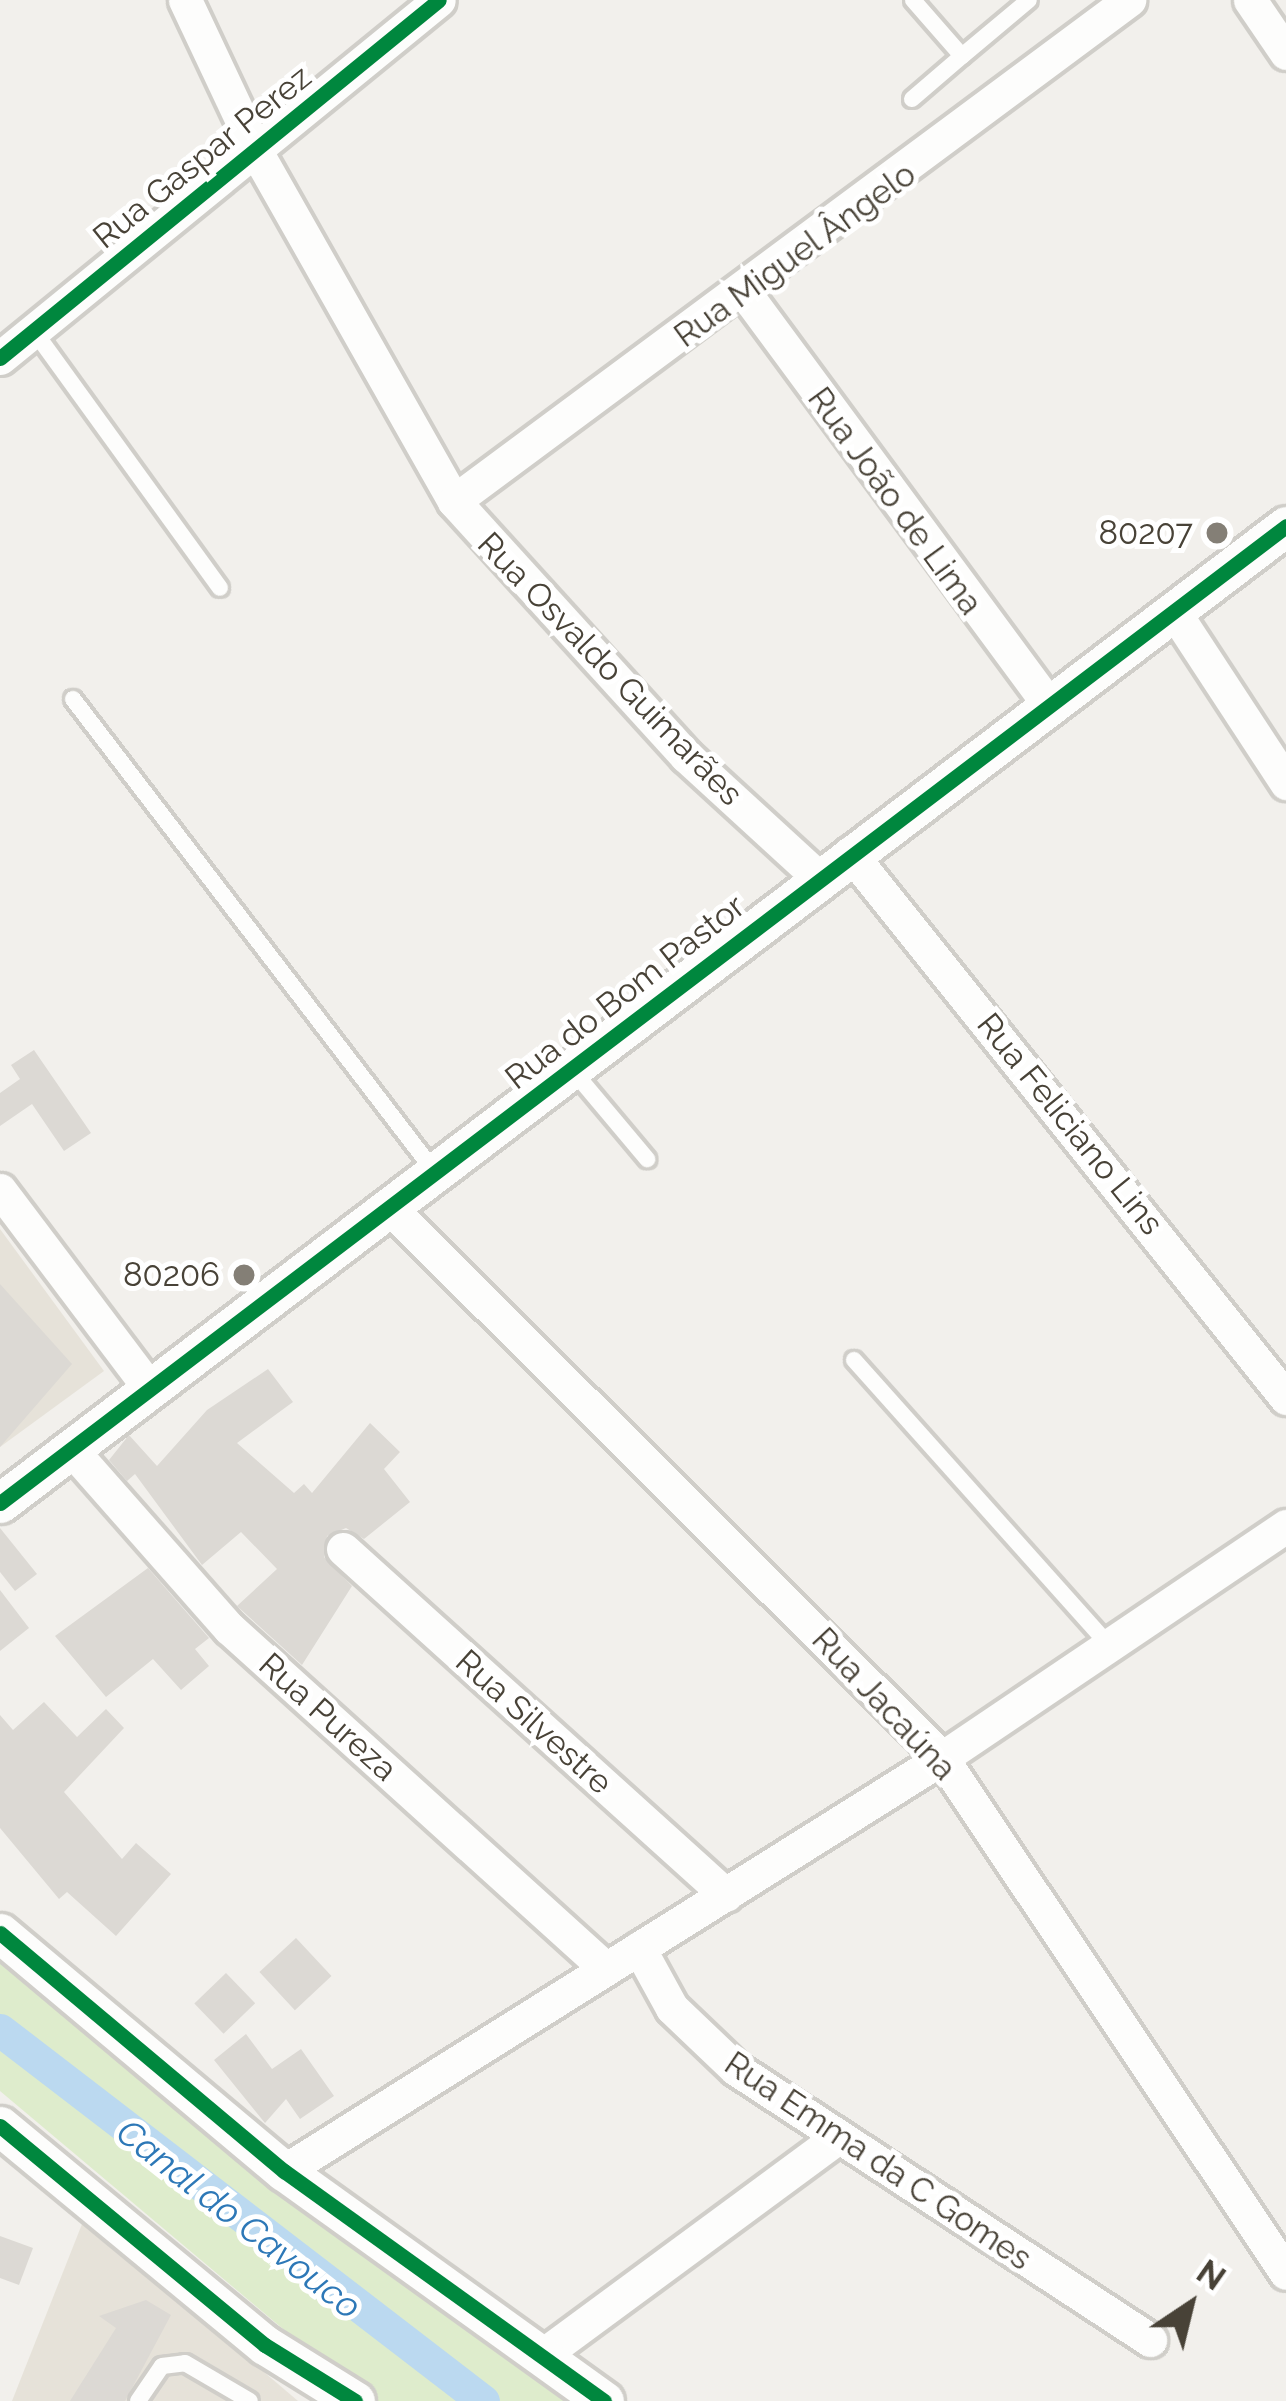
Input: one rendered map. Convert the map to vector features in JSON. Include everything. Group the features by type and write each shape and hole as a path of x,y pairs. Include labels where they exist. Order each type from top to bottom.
{"street":[{"name":"Rua Osvaldo Guimarães","path":"185,0 257,153 454,502 686,756 818,877"},
{"name":"Rua Gaspar Perez","path":"0,358 440,0"},
{"name":"Rua Miguel Ângelo","path":"454,502 746,293 1129,0"},
{"path":"1250,0 1286,52"},
{"name":"Rua João de Lima","path":"746,293 1048,706"},
{"name":"Rua do Bom Pastor","path":"0,1503 574,1072 818,877 1286,526"},
{"path":"1173,610 1286,783"},
{"name":"Rua Feliciano Lins","path":"850,853 1286,1399"},
{"path":"0,1190 150,1389"},
{"name":"Rua Jacaúna","path":"392,1210 942,1758 1286,2273"},
{"name":"Rua Pureza","path":"71,1449 229,1628 603,1966"},
{"path":"284,2171 603,1966 726,1895 942,1758 1286,1526"},
{"name":"Rua Silvestre","path":"343,1549 726,1895"},
{"path":"0,1933 284,2171 604,2401"},
{"name":"Rua Emma da C Gomes","path":"639,1948 700,2039 836,2139 1150,2340"},
{"path":"0,2126 265,2345 355,2401"},
{"path":"540,2357 836,2139"}],"lane":[{"path":"913,0 962,56"},
{"path":"912,99 1029,0"},
{"path":"34,331 220,588"},
{"path":"73,699 437,1176"},
{"path":"574,1072 647,1159"},
{"path":"854,1360 1109,1645"},
{"path":"138,2401 162,2366 184,2362 250,2401"}],"shaded area":[{"path":"0,1229 104,1371 0,1447"},
{"path":"84,2219 298,2401 12,2401"}],"green space":[{"path":"0,1942 589,2401 376,2401 308,2350 0,2091"}],"building":[{"path":"34,1050 91,1133 64,1151 32,1104 0,1126 0,1093 20,1079 11,1065"},
{"path":"0,1284 72,1364 0,1447"},
{"path":"268,1369 293,1402 237,1443 294,1493 304,1484 312,1493 370,1423 400,1452 384,1469 410,1502 364,1539 346,1528 327,1536 324,1557 352,1586 302,1665 237,1606 277,1569 241,1532 202,1565 135,1474 127,1481 109,1460 129,1435 157,1466 207,1410"},
{"path":"0,1528 37,1574 15,1591 0,1572"},
{"path":"148,1568 209,1638 195,1649 209,1666 181,1690 153,1659 106,1697 55,1636"},
{"path":"0,1590 29,1628 0,1651"},
{"path":"44,1702 77,1737 106,1709 124,1728 64,1792 122,1859 136,1843 171,1874 116,1936 67,1892 59,1899 0,1828 0,1715 13,1730"},
{"path":"296,1938 331,1976 295,2010 259,1972"},
{"path":"226,1973 255,2003 224,2034 194,2004"},
{"path":"246,2034 272,2069 301,2049 334,2096 300,2119 286,2099 265,2123 214,2060"},
{"path":"0,2236 33,2248 19,2285 0,2278"},
{"path":"146,2300 171,2315 125,2401 70,2401 116,2328 99,2316"}],"waterway":[{"name":"Canal do Cavouco","path":"0,2030 483,2401"}],"cycle path":[{"path":"0,358 439,0"},
{"path":"0,1503 1286,526"},
{"path":"0,1933 284,2171 604,2401"},
{"path":"0,2126 265,2345 355,2401"}],"place":[{"name":"80207","path":"1217,533"},
{"name":"80206","path":"244,1275"}]}
